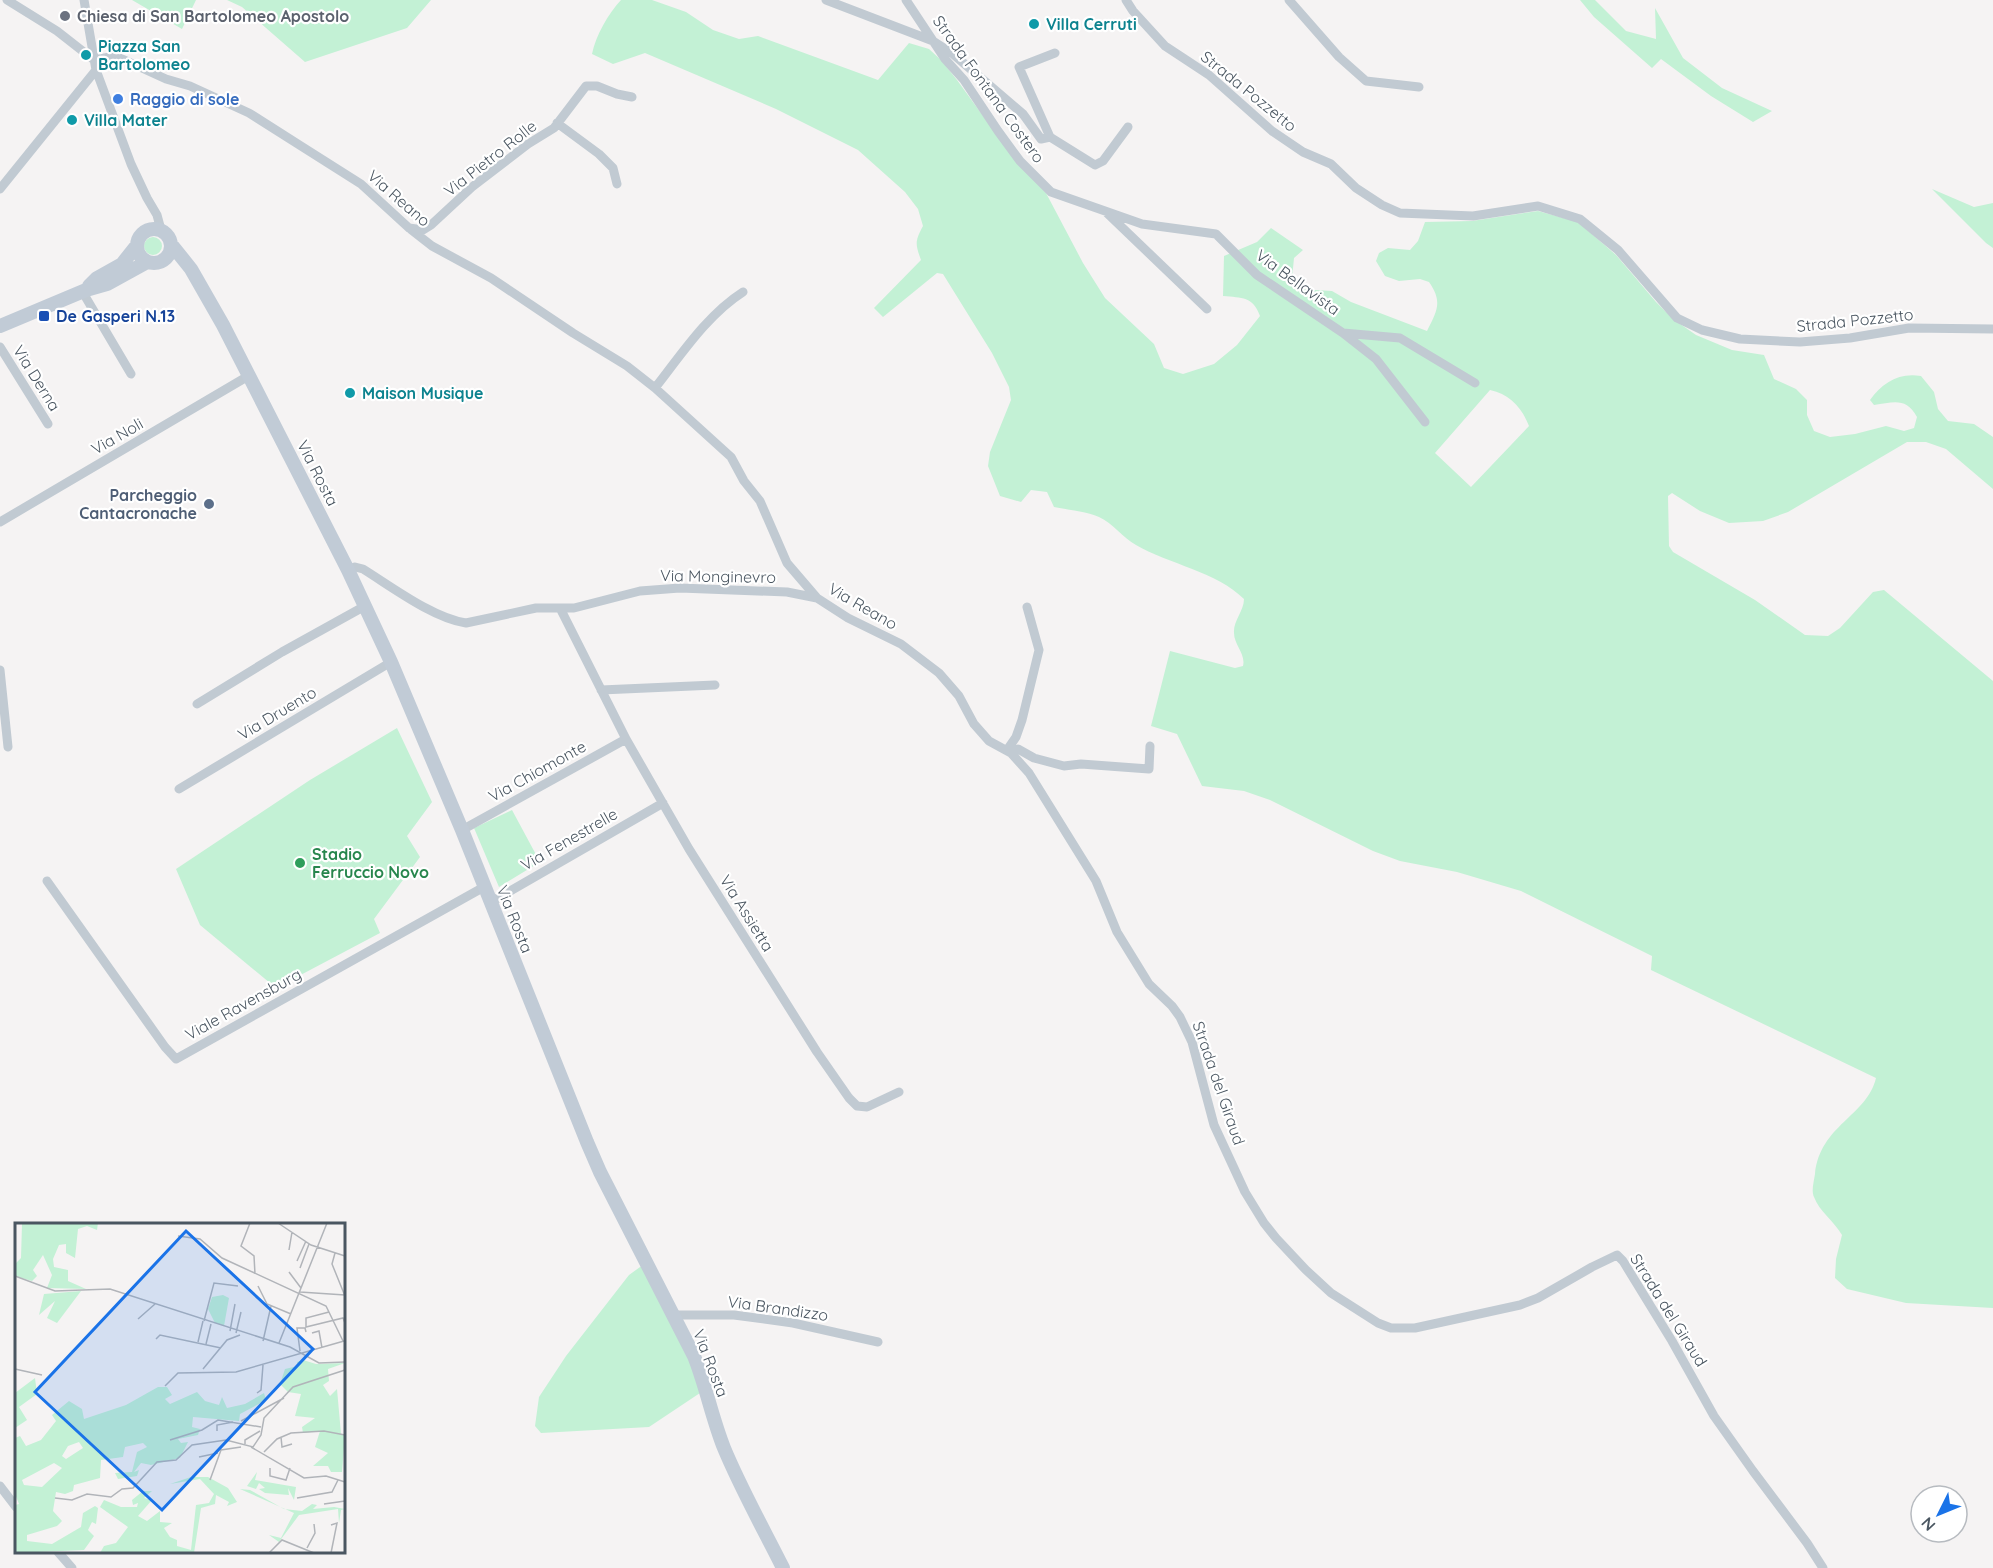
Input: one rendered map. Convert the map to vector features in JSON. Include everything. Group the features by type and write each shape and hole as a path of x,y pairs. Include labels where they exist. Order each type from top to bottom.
{"street":[{"path":"7,0 73,43 95,65"},
{"path":"84,0 95,65 131,164 160,221 161,231"},
{"path":"826,0 933,41 953,54 1023,114 1041,139 1050,137"},
{"name":"Strada Fontana Costero","path":"906,0 1020,161 1051,192"},
{"name":"Strada Pozzetto","path":"1126,0 1165,46 1209,75 1272,131 1303,152 1331,164 1356,188 1382,206 1400,213 1473,216 1538,206 1580,219 1618,250 1677,318 1702,330 1740,339 1800,342 1850,338 1909,328 1993,329"},
{"path":"1289,0 1339,57 1366,81 1419,87"},
{"path":"1055,53 1019,67 1050,137 1095,165 1103,161 1128,127"},
{"name":"Via Reano","path":"95,65 110,57 120,58 249,113 361,184 432,246 491,278 627,366 655,388 731,458 744,481 760,501 787,563 818,598 848,618 901,644 939,673 959,696 974,724 989,741 1009,751 1018,748 1034,759 1064,766 1082,764 1149,769 1150,746"},
{"path":"0,189 81,89 95,65"},
{"name":"Via Pietro Rolle","path":"409,228 423,230 431,225 472,187 528,144 554,128 586,86 597,86 632,97"},
{"name":"Via Pietro Rolle","path":"557,123 599,154 613,168 618,184"},
{"name":"Via Bellavista","path":"1051,192 1142,224 1216,234 1257,275 1343,333 1376,359 1425,422"},
{"name":"Via Bellavista","path":"1105,211 1207,309"},
{"path":"84,291 97,278 122,264 137,245 138,240 150,229 161,231 169,238 171,250 165,260 156,263 147,262 139,255 137,245"},
{"name":"Via Rosta","path":"171,244 191,269 250,375 348,570 391,662 462,830 587,1142 700,1371 714,1420 732,1468 783,1568"},
{"name":"Via Rosta","path":"165,260 186,273 201,288"},
{"path":"0,326 84,291 107,284 147,262"},
{"path":"84,291 131,374"},
{"path":"655,388 718,312 743,292"},
{"name":"Via Bellavista","path":"1343,333 1400,338 1475,383"},
{"name":"Via Derna","path":"0,347 48,424"},
{"name":"Via Noli","path":"0,522 250,375"},
{"name":"Via Monginevro","path":"348,570 355,567 363,569 438,614 466,623 536,608 574,608 640,591 680,588 787,592 818,598"},
{"path":"197,704 282,652 365,606"},
{"path":"1009,751 1022,720 1039,650 1027,607"},
{"name":"Via Assietta","path":"560,608 626,739 663,803 735,922 817,1052 849,1098 857,1106 867,1107 899,1092"},
{"name":"Via Druento","path":"179,789 391,662"},
{"path":"0,670 8,747"},
{"path":"601,690 715,685"},
{"name":"Via Chiomonte","path":"462,830 626,739"},
{"name":"Strada del Giraud","path":"1009,751 1029,773 1096,880 1117,932 1149,984 1180,1017 1192,1042 1214,1125 1235,1173 1264,1223 1306,1270 1331,1293 1378,1323 1391,1328 1415,1328 1520,1305 1538,1298 1617,1255 1653,1308 1714,1416 1823,1568"},
{"name":"Via Fenestrelle","path":"491,902 663,803"},
{"name":"Viale Ravensburg","path":"47,882 165,1047 176,1059 484,887"},
{"name":"Via Brandizzo","path":"674,1315 734,1315 793,1323 878,1342"},
{"path":"0,1486 15,1506"},
{"path":"60,1553 72,1568"}],"green space":[{"path":"132,0 196,0 182,29"},
{"path":"227,0 431,0 407,28 305,62 242,7"},
{"path":"621,0 652,0 686,12 713,30 739,39 758,36 878,80 909,43 929,49 957,80 1012,156 1046,193 1083,263 1105,298 1154,344 1164,368 1183,374 1214,364 1237,345 1260,316 1250,301 1223,296 1224,256 1257,242 1271,228 1303,250 1294,258 1292,279 1299,289 1332,291 1351,302 1427,331 1437,306 1436,295 1429,282 1420,279 1399,281 1385,276 1376,261 1379,253 1388,248 1410,250 1418,241 1425,222 1472,221 1538,211 1578,222 1616,255 1673,319 1696,335 1732,350 1764,355 1774,379 1796,389 1807,400 1807,415 1814,431 1830,437 1855,434 1886,426 1904,431 1914,428 1917,417 1908,406 1899,402 1874,405 1870,400 1892,380 1913,375 1921,376 1934,392 1938,409 1948,421 1974,424 1993,437 1993,489 1946,449 1926,442 1907,442 1788,512 1763,521 1729,523 1700,511 1672,493 1668,496 1669,546 1673,552 1755,600 1805,635 1828,636 1840,628 1873,592 1884,590 1993,681 1993,1308 1906,1303 1847,1289 1835,1278 1836,1259 1842,1235 1819,1207 1813,1195 1815,1174 1825,1144 1863,1102 1876,1078 1651,970 1652,956 1521,891 1457,872 1400,861 1373,851 1270,800 1244,791 1202,786 1177,734 1151,726 1170,651 1235,668 1243,666 1243,657 1234,633 1244,599 1207,575 1136,545 1099,517 1054,507 1047,492 1031,490 1021,502 1000,496 988,466 990,452 1011,400 1009,387 992,353 943,274 937,273 883,317 874,308 921,260 917,243 923,226 918,209 905,192 858,150 776,109 645,53 613,64 592,54 607,18","holes":["1490,390 1514,403 1523,413 1529,426 1471,487 1435,453"]},
{"path":"1580,0 1595,0 1626,31 1656,39 1655,8 1683,58 1722,88 1772,111 1753,122 1711,96 1661,59 1652,68 1594,17"},
{"path":"1932,189 1974,207 1993,203 1993,248 1986,243"},
{"path":"149,237 157,237 162,242 160,253 149,255 144,250 144,242"},
{"name":"Stadio Ferruccio Novo","path":"397,728 432,802 407,836 420,857 374,919 380,933 276,988 200,925 176,869 310,780"},
{"path":"512,810 540,862 499,887 474,828"},
{"path":"647,1262 706,1389 649,1427 541,1433 535,1426 539,1397 566,1356 629,1275"}],"place":[{"name":"Chiesa di San Bartolomeo Apostolo","path":"65,16"},
{"name":"Villa Cerruti","path":"1034,24"},
{"name":"Piazza San Bartolomeo","path":"86,55"},
{"name":"Raggio di sole","path":"118,99"},
{"name":"Villa Mater","path":"72,120"},
{"name":"De Gasperi N.13","path":"44,316"},
{"name":"Maison Musique","path":"350,393"},
{"name":"Parcheggio Cantacronache","path":"209,504"},
{"name":"Stadio Ferruccio Novo","path":"300,863"}]}
